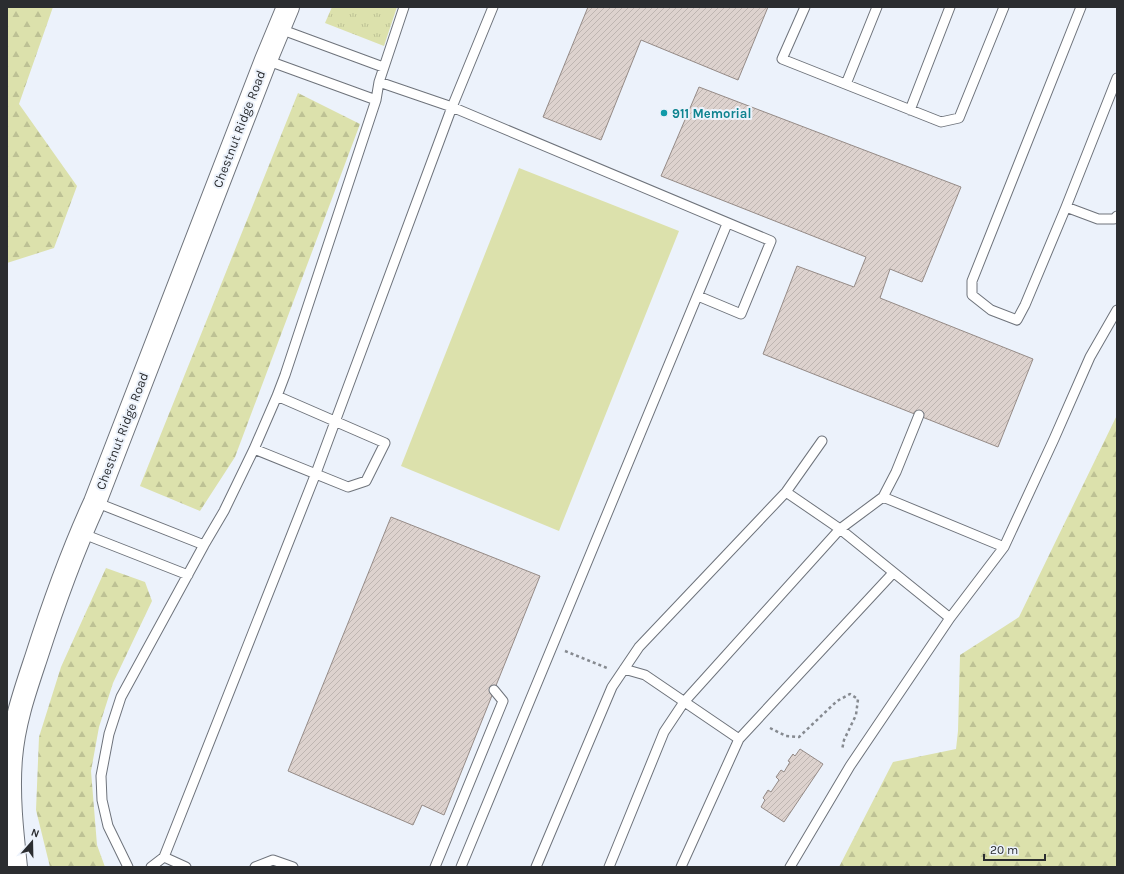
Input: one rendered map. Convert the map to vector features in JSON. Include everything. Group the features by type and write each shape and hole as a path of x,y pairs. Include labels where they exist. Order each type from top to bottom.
{"street":[{"name":"Chestnut Ridge Road","path":"16,867 10,798 11,758 17,714 51,610 81,533 95,502 266,60 288,7"}],"lane":[{"path":"128,867 108,826 102,800 101,776 109,734 121,697 224,511 277,396 376,100 383,67 404,7"},
{"path":"151,867 164,857 316,473 452,107 493,7"},
{"path":"805,7 782,59 941,122 959,118 1004,7"},
{"path":"846,84 877,7"},
{"path":"910,110 950,7"},
{"path":"1081,7 972,281 972,295 991,310 1016,320 1025,305 1117,78"},
{"path":"280,29 383,67"},
{"path":"266,60 376,100"},
{"path":"379,82 452,107 727,224 771,241 741,314 698,296"},
{"path":"1066,207 1098,219 1114,219 1117,216"},
{"path":"461,867 727,224"},
{"path":"790,867 850,766 950,618 1004,547 1090,357 1117,310"},
{"path":"254,448 348,487 366,481 385,443 277,396"},
{"path":"609,867 664,732 684,702 840,529 883,497 896,472 919,415"},
{"path":"536,867 612,688 626,667 639,648 786,492 822,441"},
{"path":"786,492 840,529 950,618"},
{"path":"883,497 1004,547"},
{"path":"95,502 204,545"},
{"path":"81,533 188,575"},
{"path":"681,867 740,739 893,573"},
{"path":"626,667 645,675 740,739"},
{"path":"435,867 503,700 494,690"},
{"path":"164,857 186,867"},
{"path":"255,867 273,860 293,867"}],"path":[{"path":"553,646 610,669 626,667"},
{"path":"752,726 769,727 786,736 798,737 837,701 850,694 858,699 856,715 844,740 842,749 844,753"}],"green space":[{"path":"7,7 53,7 19,104 77,186 54,248 7,263"},
{"path":"332,7 397,7 384,46 325,23"},
{"path":"298,93 360,124 235,457 200,511 140,486"},
{"path":"519,168 679,231 559,531 401,466"},
{"path":"1117,415 1117,867 839,867 893,762 956,749 958,731 960,655 1019,617"},
{"path":"106,568 145,582 152,601 113,683 99,727 91,771 97,845 105,867 50,867 36,810 39,737 61,667"}],"building":[{"path":"588,7 768,7 738,80 641,40 601,140 543,117"},
{"path":"699,87 961,187 922,282 890,269 880,298 1033,359 998,447 763,354 797,266 854,287 866,257 661,176"},
{"path":"391,517 540,576 444,815 422,805 413,825 288,771"},
{"path":"800,749 823,764 784,822 761,807 765,800 763,798 768,790 771,792 779,780 776,777 781,770 784,772 790,762 788,761 793,754 795,756"}],"place":[{"name":"911 Memorial","path":"664,113"}]}
